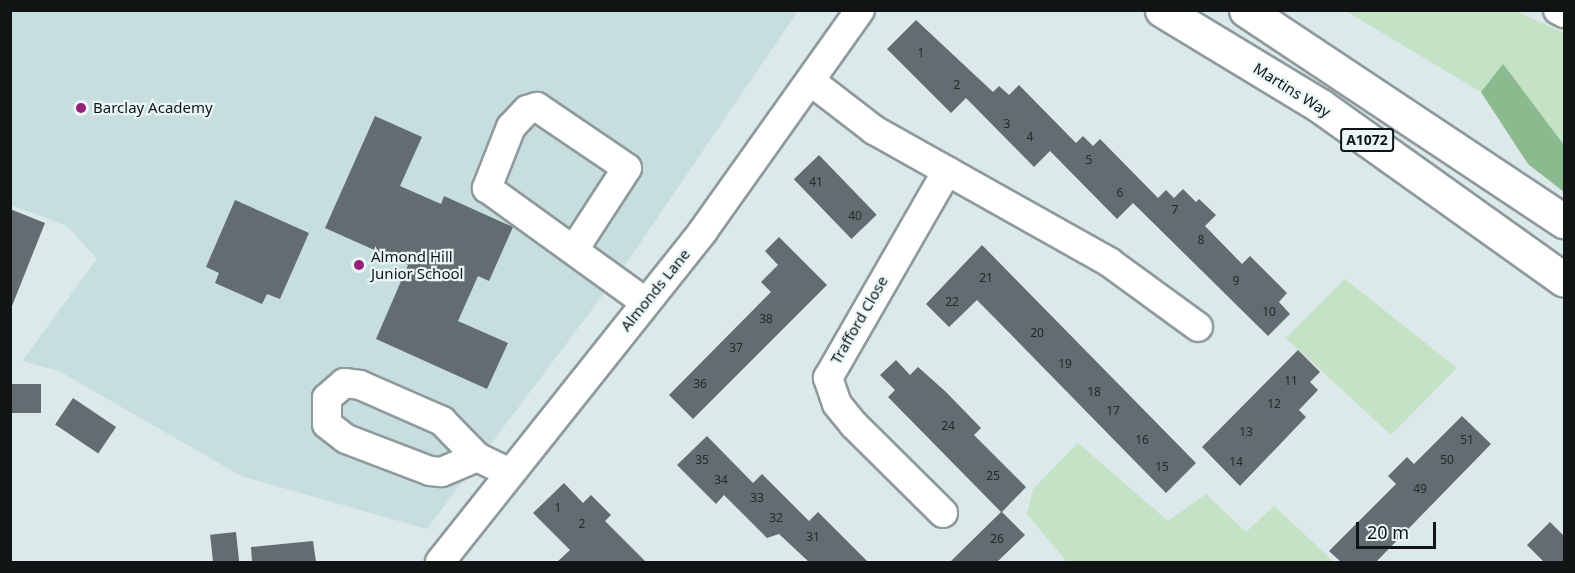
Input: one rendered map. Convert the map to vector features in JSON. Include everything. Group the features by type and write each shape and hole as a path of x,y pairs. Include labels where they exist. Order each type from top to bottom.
{"main road":[{"name":"Martins Way","path":"1162,10 1319,105 1564,280"},
{"name":"A1072","path":"1246,10 1564,221"}],"street":[{"name":"Almonds Lane","path":"449,560 508,472 645,302 813,83 860,10"},
{"path":"1558,10 1564,13"},
{"path":"813,83 874,130 1109,262 1198,327"},
{"path":"575,248 627,168 537,107 527,110 512,127 488,188 575,248 645,302"},
{"name":"Trafford Close","path":"943,513 854,425 837,404 828,378 947,171"},
{"path":"477,458 430,471 346,439 327,424 327,398 338,385 360,385 441,421 477,458 508,472"}],"shaded area":[{"name":"Almond Hill Junior School","path":"10,11 798,11 621,271 427,529 241,476 59,371 22,361 97,259 67,226 11,205"}],"green space":[{"path":"1346,11 1516,11 1564,33 1564,145 1503,65 1481,92"},
{"path":"1503,64 1564,145 1564,192 1528,164 1481,92"},
{"path":"1345,279 1457,368 1391,435 1286,338"},
{"path":"1078,443 1168,521 1206,494 1246,532 1274,506 1334,562 1067,562 1027,514 1033,489"}],"building":[{"path":"916,20 993,92 999,86 1009,95 1019,85 1076,143 1083,136 1093,146 1100,139 1158,198 1166,190 1174,198 1183,189 1196,202 1199,199 1216,215 1205,226 1242,264 1250,256 1287,293 1279,302 1290,314 1268,336 1133,203 1117,219 1050,151 1034,167 966,98 951,113 887,49"},
{"path":"375,116 422,137 400,186 441,204 444,196 513,227 489,281 478,276 458,321 508,343 487,389 376,339 408,265 325,228"},
{"path":"819,155 877,215 851,239 794,179"},
{"path":"235,200 309,233 280,299 267,294 262,304 215,283 219,273 206,267"},
{"path":"10,209 45,223 12,306 10,306"},
{"path":"779,237 827,285 693,419 669,395 771,292 761,282 778,265 765,251"},
{"path":"982,245 1196,463 1166,493 977,300 949,327 926,304"},
{"path":"1298,350 1320,372 1310,382 1318,390 1299,410 1306,417 1240,486 1202,447"},
{"path":"896,360 910,375 918,367 946,392 981,428 974,435 1026,487 1002,512 1025,535 997,562 950,562 1001,512 888,397 895,390 880,375"},
{"path":"10,384 41,384 41,413 10,413"},
{"path":"73,398 116,427 98,454 55,425"},
{"path":"1462,416 1491,444 1376,562 1341,562 1329,551 1396,484 1388,476 1407,457 1414,464"},
{"path":"707,436 753,483 762,474 809,521 818,512 868,562 809,562 779,534 767,538 724,495 716,504 677,465"},
{"path":"564,483 583,503 591,495 611,515 605,521 646,562 557,562 570,550 533,513"},
{"path":"1550,522 1564,536 1564,562 1544,562 1527,545"},
{"path":"236,532 239,562 213,562 210,535"},
{"path":"313,541 316,562 252,562 251,547"}],"place":[{"name":"Barclay Academy","path":"81,108"},
{"name":"Almond Hill Junior School","path":"359,265"}]}
